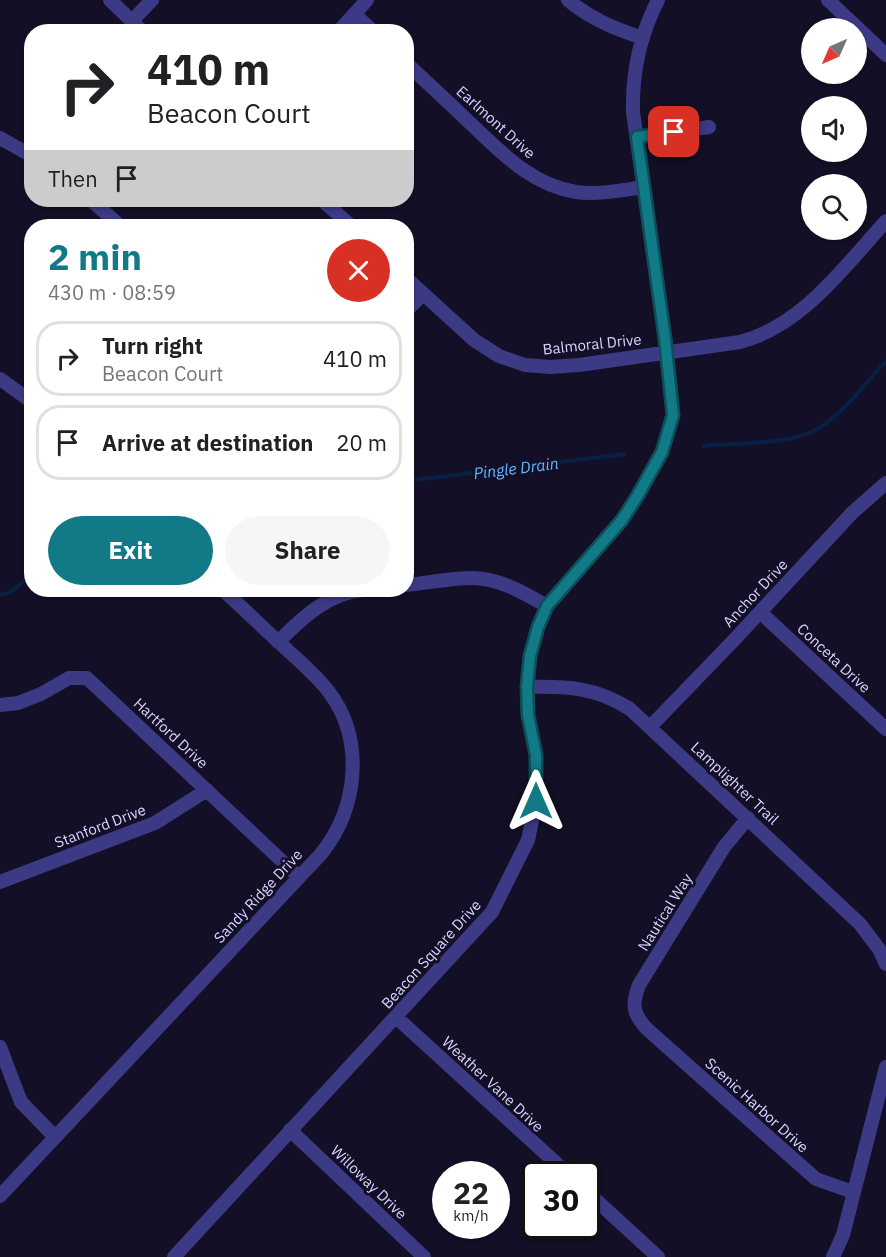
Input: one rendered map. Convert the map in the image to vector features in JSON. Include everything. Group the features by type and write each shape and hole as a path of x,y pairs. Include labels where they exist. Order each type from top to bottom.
{"street":[{"path":"110,0 135,24"},
{"path":"132,21 152,0"},
{"path":"345,24 367,0"},
{"path":"568,0 581,11 607,26 643,38"},
{"name":"Beacon Square Drive","path":"184,1254 291,1130 492,912 528,840 536,801 536,755 528,715 527,687 534,640 547,606 622,520 662,452 673,415 667,352 633,93 634,74 643,38 658,0"},
{"path":"828,0 886,55"},
{"path":"354,14 365,24"},
{"name":"Earlmont Drive","path":"414,70 512,162 536,178 562,189 583,192 602,193 644,187"},
{"path":"637,137 709,127"},
{"path":"0,138 24,152"},
{"path":"99,207 112,219"},
{"path":"330,207 343,219"},
{"name":"Balmoral Drive","path":"414,286 461,331 485,349 525,365 550,368 572,366 740,342 777,328 809,304 886,221"},
{"path":"414,303 423,294"},
{"path":"0,379 24,396"},
{"name":"Anchor Drive","path":"650,727 852,513 886,483"},
{"path":"414,584 473,578 485,579 514,588 547,606"},
{"name":"Sandy Ridge Drive","path":"0,1197 299,877 326,847 338,829 350,795 353,759 348,734 330,693 310,671 230,597"},
{"path":"278,642 308,613 325,602 341,597"},
{"name":"Conceta Drive","path":"760,612 886,729"},
{"name":"Hartford Drive","path":"0,705 18,703 41,694 69,678 87,678 299,877"},
{"name":"Lamplighter Trail","path":"527,687 563,686 590,690 618,701 630,709 860,924 875,943 886,964"},
{"name":"Stanford Drive","path":"0,882 155,823 207,790"},
{"name":"Nautical Way","path":"647,1029 639,1020 633,1002 639,985 724,847 748,818"},
{"name":"Weather Vane Drive","path":"396,1017 554,1161"},
{"name":"Scenic Harbor Drive","path":"647,1029 816,1179 853,1192"},
{"path":"0,1047 21,1102 55,1137"},
{"path":"832,1257 843,1235 886,1067"},
{"name":"Willoway Drive","path":"291,1130 424,1257"},
{"path":"600,1204 658,1257"}],"waterway":[{"name":"Pingle Drain","path":"703,446 777,441 817,429 845,407 886,361"},
{"name":"Pingle Drain","path":"414,480 625,454"},
{"name":"Pingle Drain","path":"0,595 9,593 24,581"}],"route":[{"path":"536,801 536,755 528,715 527,687 530,656 538,627 547,606 622,520 638,495 662,452 673,415 669,366 637,137 674,132"}]}
